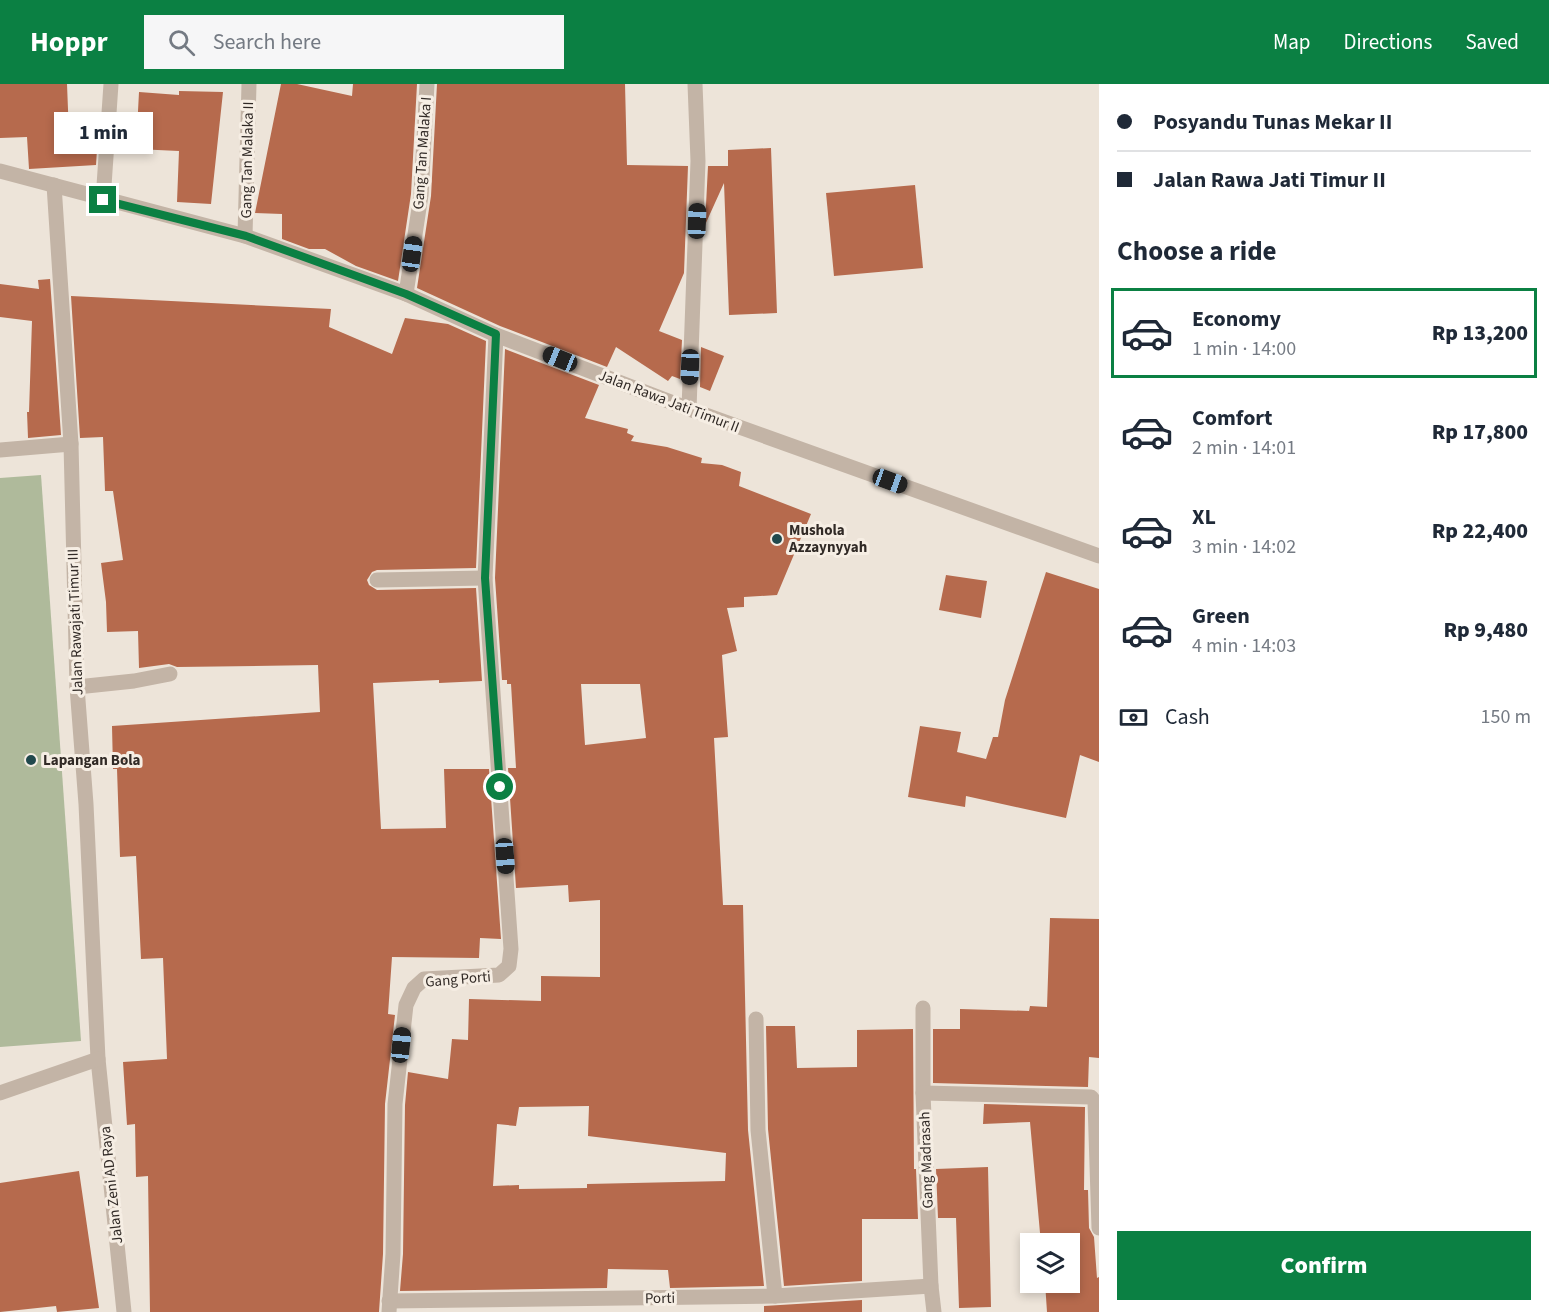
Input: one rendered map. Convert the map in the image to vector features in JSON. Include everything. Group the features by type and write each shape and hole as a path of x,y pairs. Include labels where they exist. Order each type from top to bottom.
{"street":[{"path":"103,200 111,84"},
{"name":"Gang Tan Malaka II","path":"246,236 249,84"},
{"name":"Gang Tan Malaka I","path":"406,294 421,195 427,84"},
{"path":"688,409 698,161 695,84"},
{"name":"Jalan Rawa Jati Timur II","path":"0,171 246,236 406,294 496,334 688,409 1099,556"},
{"name":"Jalan Rawajati Timur III","path":"54,185 71,444 77,687 86,804 98,1059"},
{"name":"Gang Porti","path":"389,1307 393,1254 395,1104 406,1005 414,988 424,979 499,975 509,966 512,949 485,578 496,334"},
{"path":"0,450 71,444"},
{"path":"377,580 485,578"},
{"path":"77,687 134,681 170,674"},
{"name":"Gang Madrasah","path":"923,1008 923,1093 934,1312"},
{"path":"756,1019 758,1130 775,1296"},
{"path":"0,1093 98,1059"},
{"name":"Jalan Zeni AD Raya","path":"98,1059 124,1312"},
{"path":"923,1093 1091,1097 1095,1102 1099,1228"},
{"name":"Porti","path":"389,1307 775,1296 932,1286"}],"green space":[{"name":"Lapangan Bola","path":"41,475 81,1041 0,1047 0,478"}],"building":[{"path":"0,84 67,84 69,135 98,134 96,165 29,169 27,137 0,138"},
{"path":"281,84 297,84 352,96 353,84 417,84 411,194 398,281 356,266 325,249 309,249 282,239 282,214 255,213"},
{"path":"437,84 625,84 627,165 688,166 684,273 659,331 682,340 680,379 672,376 668,381 616,347 607,367 500,326 417,288 431,196"},
{"path":"179,91 223,92 211,204 177,202 179,151 136,149 139,92 179,95"},
{"path":"771,148 777,313 729,315 724,183 705,225 708,166 728,166 728,150"},
{"path":"915,185 923,268 834,276 826,193"},
{"path":"50,279 61,435 28,438 27,412 29,412 32,321 0,317 0,284 39,289 38,280"},
{"path":"71,296 331,309 329,327 392,354 405,318 448,324 486,341 476,568 377,570 372,572 367,580 369,585 377,590 476,588 482,681 373,683 381,829 446,828 444,769 489,769 501,939 480,938 479,958 392,957 388,1014 395,1015 385,1104 383,1254 379,1312 150,1312 148,1176 136,1177 135,1124 127,1125 123,1062 167,1059 163,958 141,959 136,856 120,857 117,769 113,769 112,726 320,712 318,665 177,667 169,664 139,668 138,631 107,632 101,563 123,560 113,491 105,491 103,437 80,438"},
{"path":"701,347 724,356 710,391 700,387"},
{"path":"505,349 599,385 585,418 628,429 627,433 634,436 631,441 667,447 702,458 701,463 722,465 741,472 739,486 811,514 777,595 744,597 744,607 727,608 737,651 722,655 728,737 714,738 723,905 743,905 748,1130 764,1286 670,1288 668,1270 608,1269 607,1288 400,1291 408,1072 448,1079 452,1039 468,1040 469,999 541,1001 541,976 600,977 600,900 569,902 568,885 516,888 508,768 516,768 511,684 507,684 507,680 502,680 495,578","holes":["581,684 640,684 646,738 585,745","589,1106 588,1136 726,1153 725,1181 587,1184 587,1188 519,1189 519,1185 493,1186 497,1124 516,1126 519,1107"]},
{"path":"1046,572 1099,589 1099,762 1080,755 1066,818 966,796 965,807 908,797 920,726 961,732 957,752 986,759 993,737 998,737 1005,700"},
{"path":"946,575 987,581 981,618 939,610"},
{"path":"1050,918 1099,919 1099,1058 1089,1057 1088,1087 933,1083 933,1029 960,1029 960,1009 1029,1011 1030,1006 1047,1007"},
{"path":"766,1026 795,1026 797,1068 857,1067 857,1030 913,1029 914,1169 916,1169 918,1219 862,1219 862,1281 784,1286 768,1129"},
{"path":"984,1104 1085,1107 1084,1190 1088,1190 1089,1228 1094,1237 1097,1278 1099,1277 1099,1312 1047,1312 1046,1293 1080,1293 1080,1233 1040,1233 1030,1122 983,1124"},
{"path":"988,1167 991,1307 959,1308 956,1218 938,1218 936,1169"},
{"path":"79,1171 99,1308 57,1312 56,1306 0,1312 0,1183"},
{"path":"862,1300 862,1312 764,1312 764,1306"}],"place":[{"name":"Mushola Azzaynyyah","path":"777,539"},
{"name":"Lapangan Bola","path":"31,760"}],"route":[{"path":"103,200 246,236 406,294 496,334 485,578 500,787"}]}
